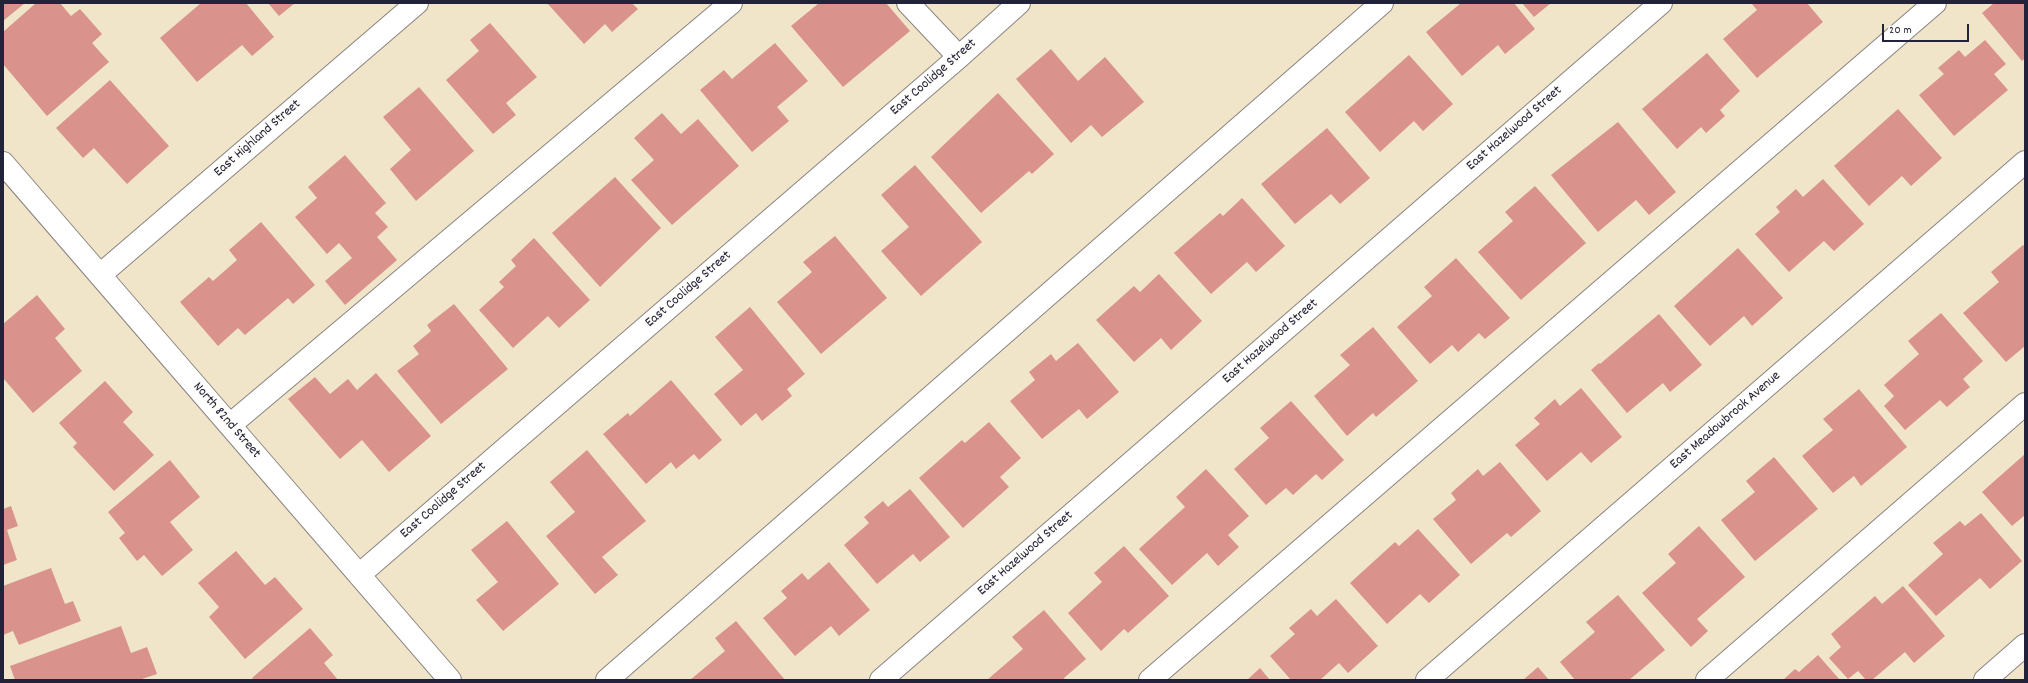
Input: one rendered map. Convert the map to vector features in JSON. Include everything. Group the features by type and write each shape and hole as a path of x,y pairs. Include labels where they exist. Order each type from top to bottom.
{"street":[{"name":"East Highland Street","path":"100,274 417,3"},
{"path":"230,425 731,3"},
{"path":"908,3 959,57"},
{"name":"East Coolidge Street","path":"359,575 959,57 1019,3"},
{"path":"607,680 1382,3"},
{"name":"East Hazelwood Street","path":"880,680 1661,3"},
{"path":"1150,680 1936,3"},
{"name":"East Meadowbrook Avenue","path":"1427,680 2025,162"},
{"name":"North 82nd Street","path":"3,163 450,680"},
{"path":"1707,680 2025,404"},
{"path":"1985,680 2025,645"}],"building":[{"path":"3,3 25,3 3,21"},
{"path":"36,3 60,3 71,16 80,9 102,34 92,43 109,62 47,116 3,64 3,32"},
{"path":"201,3 246,3 274,37 252,56 242,45 197,82 160,38"},
{"path":"268,3 295,3 279,16"},
{"path":"547,3 632,3 638,9 612,32 605,24 584,44"},
{"path":"819,3 886,3 910,31 843,87 791,26"},
{"path":"1461,3 1514,3 1535,29 1505,54 1498,45 1462,76 1426,32"},
{"path":"1522,3 1551,3 1534,17"},
{"path":"1751,3 1807,3 1823,22 1757,78 1723,39 1757,10"},
{"path":"1994,3 2025,3 2025,58 2022,61 1982,13"},
{"path":"490,23 537,77 506,103 516,115 493,134 446,80 479,51 470,40"},
{"path":"1985,40 2006,64 1994,74 2008,90 1954,136 1919,95 1944,74 1938,68 1959,50 1965,57"},
{"path":"775,43 808,81 777,107 789,121 752,152 700,90 724,70 732,79"},
{"path":"1051,49 1078,81 1105,57 1144,102 1102,137 1091,125 1071,143 1016,79"},
{"path":"1707,53 1740,91 1720,110 1725,116 1706,133 1701,127 1677,149 1642,109"},
{"path":"1409,55 1453,104 1423,131 1414,121 1380,152 1345,112"},
{"path":"110,80 169,146 127,184 94,148 83,158 56,128"},
{"path":"419,87 474,151 416,201 390,169 411,150 383,117"},
{"path":"998,93 1054,154 1032,174 1029,171 981,213 931,157"},
{"path":"1898,109 1942,158 1911,186 1902,176 1869,206 1834,166"},
{"path":"662,113 681,134 698,119 739,166 672,225 631,180 654,160 634,138"},
{"path":"1618,122 1676,192 1649,215 1636,200 1598,232 1551,175"},
{"path":"1327,128 1370,178 1340,204 1331,194 1295,224 1261,184"},
{"path":"345,155 386,203 375,213 388,227 377,237 397,260 345,305 325,281 352,258 339,243 327,254 295,217 317,198 308,187"},
{"path":"915,165 982,242 921,296 881,251 909,227 881,195"},
{"path":"615,177 661,228 600,287 552,233"},
{"path":"1823,179 1864,224 1834,251 1824,241 1789,272 1755,234 1780,212 1776,207 1796,189 1803,197"},
{"path":"1535,186 1586,243 1521,300 1478,252 1513,221 1505,212"},
{"path":"1242,198 1285,246 1256,272 1247,262 1211,294 1174,253 1220,213 1223,216"},
{"path":"261,222 315,285 293,304 288,298 245,335 238,328 218,346 180,302 209,277 213,281 237,260 229,250"},
{"path":"835,236 887,298 821,354 777,302 812,272 803,262"},
{"path":"534,238 590,300 559,328 548,316 513,348 479,310 504,287 499,282 516,266 511,260"},
{"path":"2023,245 2025,247 2025,346 2006,362 1963,313 1999,282 1991,272"},
{"path":"1738,248 1783,298 1752,326 1744,316 1710,346 1674,306"},
{"path":"1456,258 1510,318 1485,339 1479,333 1458,352 1452,345 1430,364 1397,327 1432,296 1424,287"},
{"path":"1159,274 1202,321 1171,350 1161,338 1134,362 1096,320 1134,286 1140,292"},
{"path":"37,295 65,329 55,338 82,371 33,413 3,378 3,324"},
{"path":"454,304 508,369 441,424 397,371 419,354 413,346 431,331 427,325"},
{"path":"750,307 805,374 787,389 792,396 762,421 756,413 741,426 714,394 743,370 715,337"},
{"path":"1941,313 1983,361 1963,379 1970,387 1947,407 1940,400 1905,430 1884,406 1894,396 1884,385 1919,354 1908,341"},
{"path":"1659,314 1702,365 1670,392 1663,383 1627,413 1591,370"},
{"path":"1373,327 1418,381 1376,417 1373,413 1347,436 1314,396 1350,365 1340,355"},
{"path":"1078,343 1119,392 1087,419 1079,409 1042,439 1010,401 1035,380 1029,372 1051,354 1056,361"},
{"path":"376,373 431,436 389,472 362,440 340,459 288,399 315,377 330,394 348,379 357,390"},
{"path":"671,380 722,440 699,460 694,454 676,469 671,462 646,484 603,434 628,413 630,416"},
{"path":"105,381 133,412 123,422 154,455 114,491 73,447 77,443 59,423"},
{"path":"1581,388 1622,437 1591,463 1581,452 1547,481 1515,445 1540,424 1534,418 1555,399 1560,406"},
{"path":"1859,389 1907,447 1861,486 1854,476 1833,493 1802,456 1833,430 1823,419"},
{"path":"1291,401 1344,460 1322,480 1316,474 1293,495 1286,488 1266,505 1234,469 1269,438 1260,428"},
{"path":"989,422 1021,458 1000,477 1009,487 963,528 919,478 962,440 965,443"},
{"path":"587,450 646,521 602,557 618,575 595,594 546,536 575,512 550,482"},
{"path":"2025,454 2025,515 2012,526 1982,492"},
{"path":"1774,457 1818,509 1755,561 1721,520 1755,492 1746,481"},
{"path":"170,460 200,497 170,522 193,550 162,576 144,555 137,561 119,538 125,533 108,512"},
{"path":"1500,462 1541,511 1511,537 1507,533 1471,564 1433,519 1456,500 1451,493 1478,469 1483,476"},
{"path":"1206,469 1249,516 1228,535 1239,547 1218,566 1207,553 1172,585 1139,549 1185,507 1176,497"},
{"path":"910,489 950,537 920,562 913,554 877,584 844,545 869,523 864,517 883,501 888,507"},
{"path":"11,506 18,526 7,530 17,560 3,565 3,509"},
{"path":"1981,513 2022,561 1990,589 1980,578 1936,616 1908,585 1943,554 1933,543 1960,521 1965,526"},
{"path":"507,521 559,584 503,631 476,600 498,582 471,550"},
{"path":"1699,526 1745,577 1697,619 1708,631 1691,647 1642,593 1676,563 1668,554"},
{"path":"1418,529 1460,575 1429,603 1420,594 1387,624 1350,583 1395,542 1399,546"},
{"path":"1124,546 1169,596 1128,633 1124,629 1101,651 1068,613 1102,582 1094,573"},
{"path":"236,551 265,585 275,577 303,609 245,659 209,617 219,607 198,583"},
{"path":"829,562 870,610 839,636 831,626 795,656 763,618 787,598 781,591 802,573 808,580"},
{"path":"51,568 65,604 73,601 81,621 19,645 13,631 3,635 3,586"},
{"path":"1903,586 1945,636 1914,663 1905,652 1872,680 1866,680 1858,671 1848,679 1829,658 1841,647 1831,634 1875,596 1882,604"},
{"path":"1618,595 1665,650 1629,680 1575,680 1560,662 1595,632 1586,622"},
{"path":"1336,599 1378,646 1348,673 1339,663 1320,680 1291,680 1270,656 1295,634 1289,628 1311,609 1317,616"},
{"path":"1044,610 1086,659 1064,678 1065,680 987,680 1023,649 1012,637"},
{"path":"736,621 785,680 690,680 725,651 715,638"},
{"path":"121,626 131,653 147,647 157,674 139,680 15,680 10,666"},
{"path":"310,628 333,655 324,663 338,680 254,680 252,678"},
{"path":"1818,655 1840,680 1783,680 1795,669 1799,672"},
{"path":"1538,667 1549,680 1523,680"},
{"path":"1260,668 1270,680 1247,680"}]}
